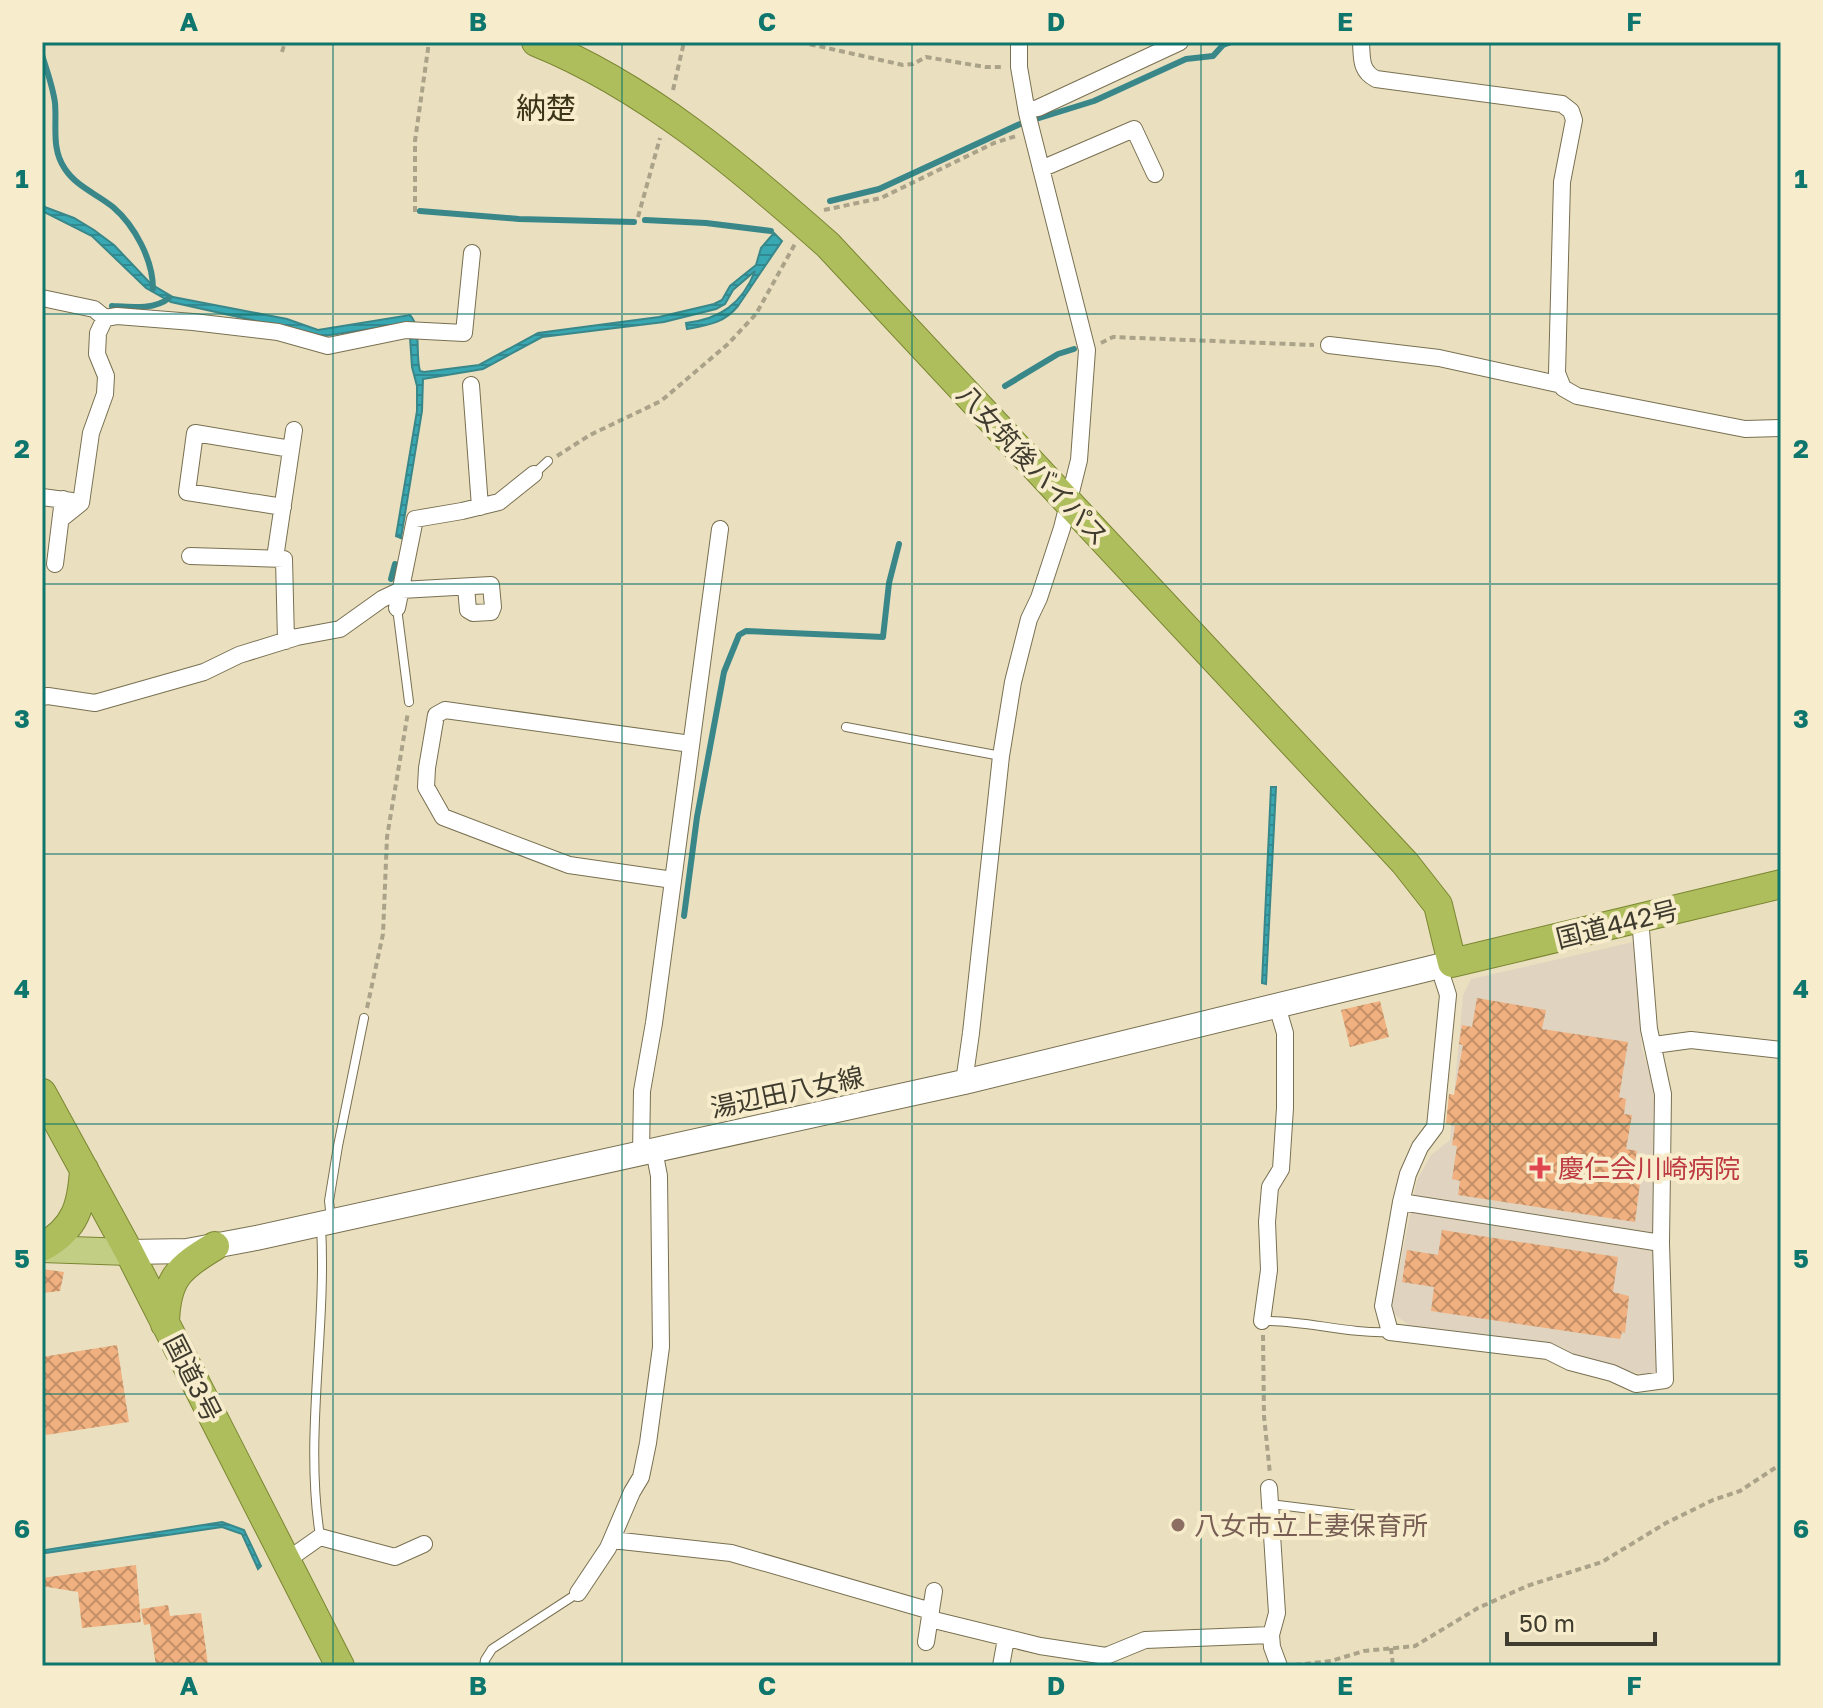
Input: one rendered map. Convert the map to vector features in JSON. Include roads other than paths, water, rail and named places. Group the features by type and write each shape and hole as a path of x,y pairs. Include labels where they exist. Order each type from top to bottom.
{"highway":[{"name":"八女筑後バイパス","path":"536,42 575,58 682,125 828,245 1405,863 1438,905 1446,965"},
{"name":"国道442号","path":"1446,965 1781,884"},
{"name":"国道3号","path":"42,1093 129,1252 340,1666"},
{"path":"42,1248 67,1230 75,1218 84,1169"},
{"path":"165,1324 166,1304 175,1277 182,1267 215,1246"}],"main road":[{"name":"湯辺田八女線","path":"129,1252 187,1251 326,1222 964,1082 1446,965"},
{"path":"42,1248 129,1252"}],"street":[{"path":"964,1082 1001,756 1013,682 1029,619 1039,598 1069,504 1079,460 1087,350 1029,120 1019,67 1019,42"},
{"path":"1029,120 1038,108 1180,42"},
{"path":"1361,42 1363,66 1367,75 1376,79 1562,104 1571,111 1574,120 1562,182 1557,373 1562,385"},
{"path":"1041,169 1134,129 1155,174"},
{"path":"42,298 94,309 105,318 178,320 264,330 328,346 406,330 464,333 472,253"},
{"path":"61,519 81,503 91,433 105,394 106,376 97,354 98,333 105,318"},
{"path":"1329,345 1439,358 1562,385 1577,396 1745,429 1781,428"},
{"path":"471,385 480,507"},
{"path":"199,434 201,417"},
{"path":"275,558 294,430"},
{"path":"283,507 187,492 195,433 291,449"},
{"path":"397,608 415,519 499,502 534,474"},
{"path":"42,497 81,503"},
{"path":"55,564 63,499"},
{"path":"578,1593 612,1540 641,1477 661,1347 659,1176 647,1152 642,1091 720,529"},
{"path":"190,556 284,559 286,641"},
{"path":"42,697 95,703 204,672 239,655 340,629 382,599 401,590 466,587"},
{"path":"673,880 569,865 443,817 426,787 427,768 436,715 445,710 691,744"},
{"path":"1446,965 1448,995 1435,1127 1420,1147 1408,1174 1401,1202 1383,1306 1390,1332 1548,1351 1570,1362 1612,1373 1636,1384 1665,1380 1661,1243 1663,1094 1649,1029 1640,918"},
{"path":"1262,1321 1269,1270 1267,1222 1270,1187 1281,1169 1285,1108 1285,1033 1277,1006"},
{"path":"1654,1045 1691,1040 1781,1050"},
{"path":"1401,1202 1661,1243"},
{"path":"1269,1496 1277,1613 1271,1635 1279,1666"},
{"path":"286,1561 320,1537 395,1557 424,1544"},
{"path":"612,1540 731,1553 1006,1639 1106,1656 1145,1640 1271,1635"},
{"path":"926,1642 934,1591"},
{"path":"1001,1666 1006,1639"}],"lane":[{"path":"534,474 548,461"},
{"path":"397,608 409,702"},
{"path":"846,727 1001,756"},
{"path":"320,1537 315,1450 326,1222 364,1018"},
{"path":"1262,1321 1282,1320 1368,1333 1390,1332"},
{"path":"1269,1496 1359,1515"},
{"path":"484,1666 492,1649 578,1593"}],"water":[{"path":"42,206 74,218 94,230 114,245 151,284 173,297 287,319 318,330 410,315 416,327 420,371 424,372 479,365 538,333 659,317 714,304 722,300 730,286 756,265 761,248 774,233 782,241 738,306 716,322 687,329 686,323 709,318 728,308 744,292 755,271 733,290 725,304 716,309 664,322 542,337 483,369 423,379 422,411 401,538 396,536 417,411 409,323 324,336 171,302 146,288 92,236 42,211"},
{"path":"1271,787 1276,787 1266,984 1262,983"},
{"path":"222,1522 244,1530 261,1566 258,1569 242,1534 222,1527 45,1553 45,1550"}],"waterway":[{"path":"830,201 879,189 1020,124 1094,101 1186,59 1213,56 1223,45 1231,42"},
{"path":"42,55 54,97 56,145 61,161 75,181 113,207 129,224 146,255 153,289"},
{"path":"420,211 519,219 634,222"},
{"path":"645,220 771,231"},
{"path":"112,306 150,306 169,298"},
{"path":"1005,386 1058,354 1074,349"},
{"path":"684,916 697,817 724,672 739,635 746,631 883,637 889,583 899,544"},
{"path":"391,579 395,564"}],"place":[{"name":"慶仁会川崎病院","path":"1540,1168"},
{"name":"八女市立上妻保育所","path":"1178,1525"}],"district":[{"name":"納楚","path":"546,108"}]}
